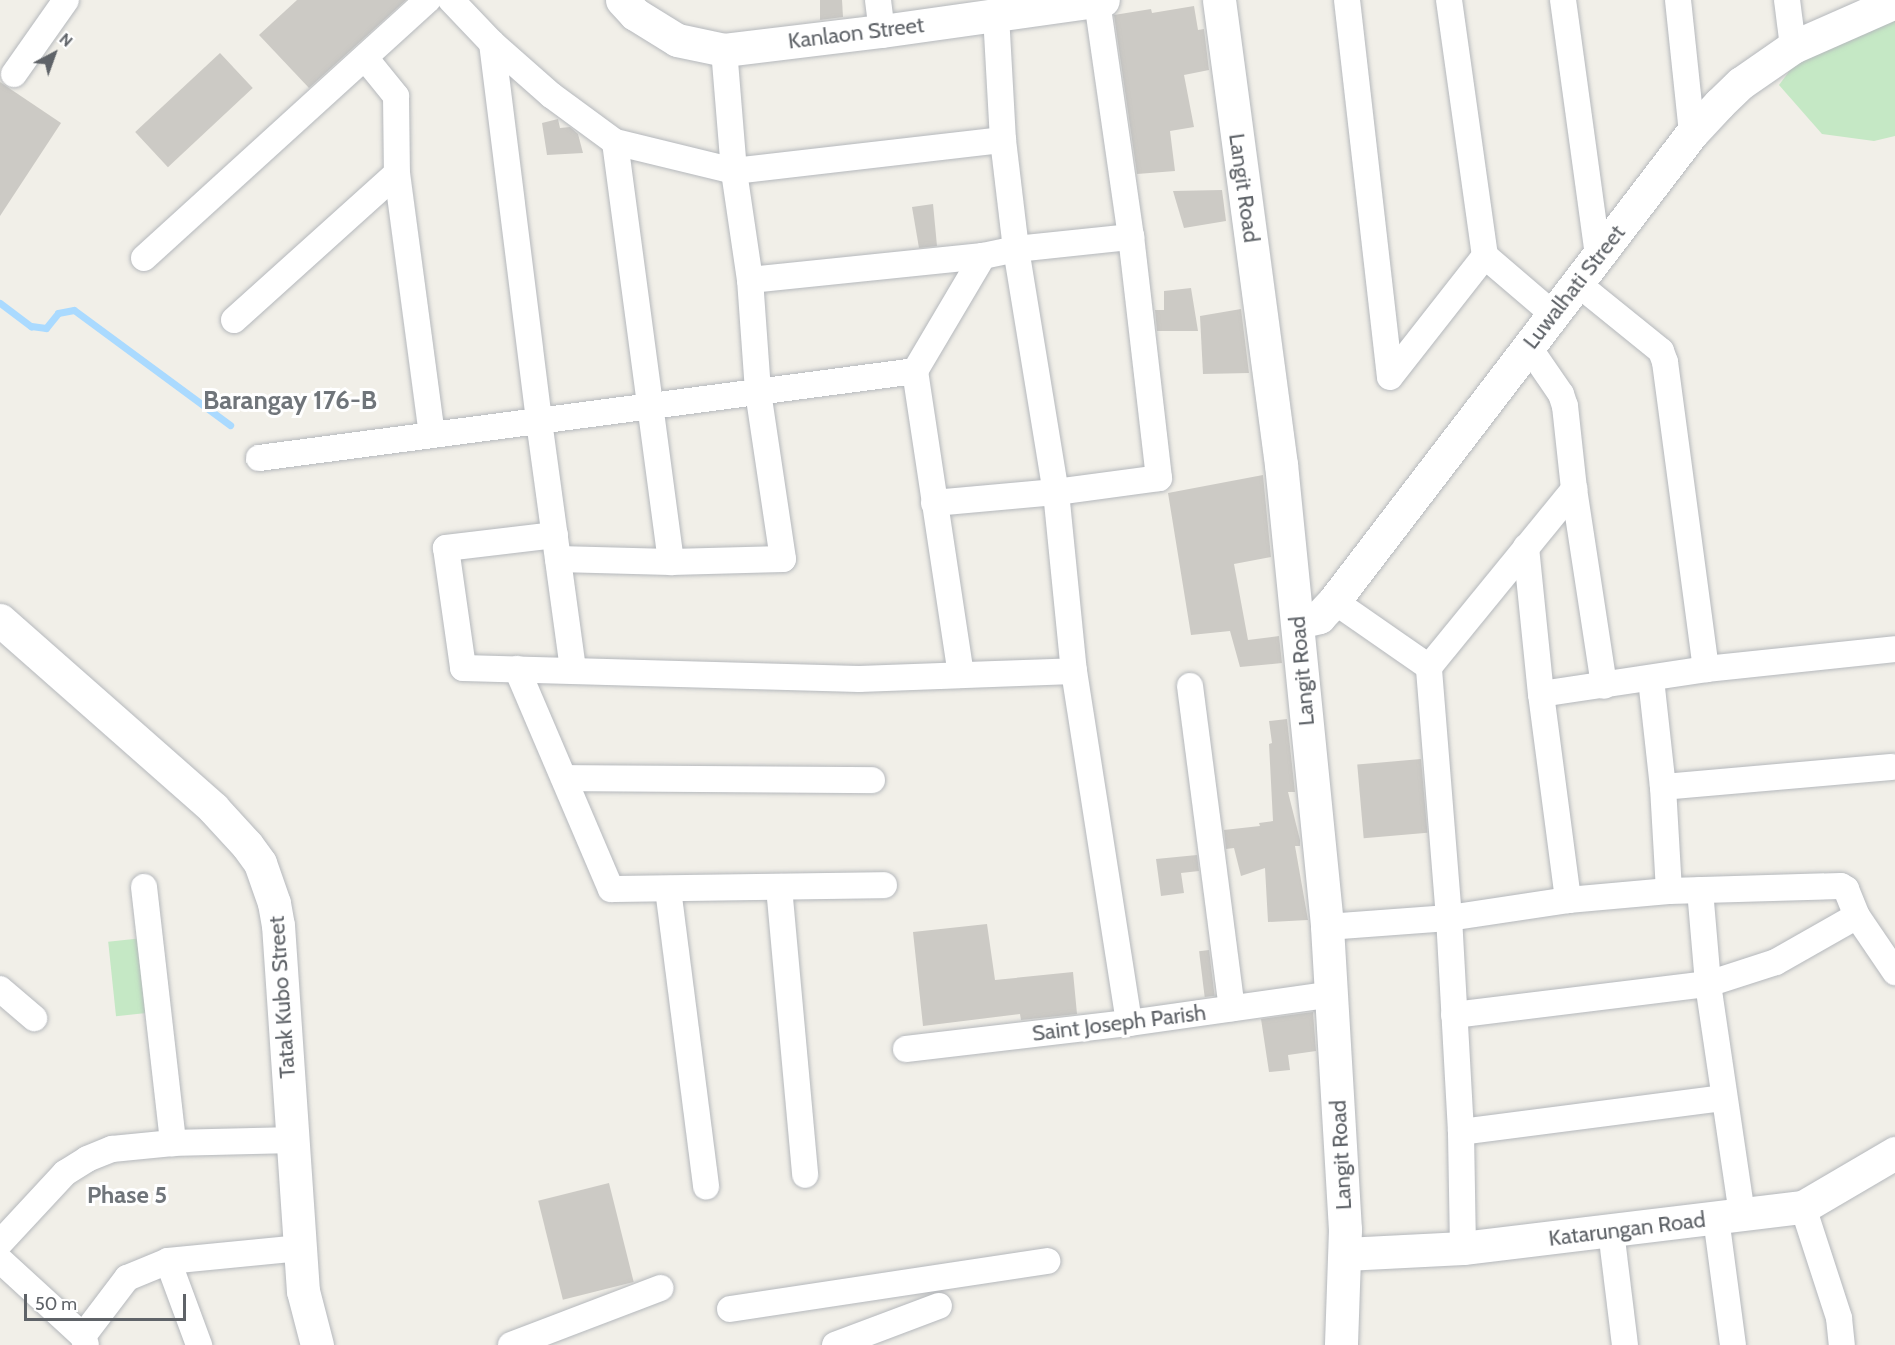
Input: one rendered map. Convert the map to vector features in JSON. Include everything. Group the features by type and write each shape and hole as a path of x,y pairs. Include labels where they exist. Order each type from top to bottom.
{"street":[{"path":"14,74 66,0"},
{"path":"144,258 366,59 428,0"},
{"path":"451,0 492,43 551,95 615,142 734,171 1003,140"},
{"name":"Kanlaon Street","path":"622,0 635,14 677,40 723,50 880,16 996,15 1099,0"},
{"path":"934,503 1056,492 1160,478 1099,0"},
{"name":"Langit Road","path":"1219,0 1281,464 1299,622 1327,927 1344,1254 1341,1345"},
{"path":"1347,0 1390,377 1485,256"},
{"path":"1449,0 1485,256 1553,314"},
{"path":"1563,0 1598,255"},
{"path":"1678,0 1692,133"},
{"path":"1787,0 1793,47"},
{"name":"Luwalhati Street","path":"1299,622 1319,616 1334,601 1692,133 1741,83 1793,47 1890,3"},
{"path":"996,15 1003,140 1016,249 1056,492 1074,671 1129,1023"},
{"path":"492,43 539,421 573,670"},
{"path":"723,50 734,171 750,280 758,391 783,559 672,561 556,547 446,548 463,668 859,679 1074,671"},
{"path":"366,59 396,96 397,173 432,435"},
{"path":"615,142 672,561"},
{"path":"234,320 397,173"},
{"path":"750,280 983,256 1016,249 1131,237"},
{"path":"961,675 915,370 983,256"},
{"path":"1577,283 1661,351 1665,362 1706,669"},
{"path":"1528,346 1562,394 1565,406 1574,489 1604,686"},
{"path":"258,458 915,370"},
{"path":"1463,1248 1461,1132 1449,918 1429,667 1574,489"},
{"path":"1526,548 1541,694 1568,900"},
{"path":"1334,601 1429,667"},
{"name":"Tatak Kubo Street","path":"0,620 213,808 247,844 260,863 274,903 278,925 303,1291 317,1345"},
{"path":"1541,694 1706,669 1895,649"},
{"path":"517,669 611,889 884,885"},
{"path":"1651,679 1663,787 1669,891"},
{"path":"1190,686 1232,1008"},
{"path":"1663,787 1892,767"},
{"path":"564,778 872,780"},
{"path":"1327,927 1449,918 1568,900 1669,891 1841,886 1846,889 1857,916 1895,972"},
{"path":"144,887 173,1143"},
{"path":"779,887 805,1175"},
{"path":"668,889 706,1187"},
{"path":"1700,890 1708,984 1724,1098 1733,1345"},
{"path":"1454,1015 1708,984 1776,962 1857,916"},
{"path":"0,989 34,1018"},
{"name":"Saint Joseph Parish","path":"906,1049 1129,1023 1332,994"},
{"path":"1461,1132 1724,1098"},
{"path":"0,1244 65,1173 87,1159 112,1149 173,1143 292,1140"},
{"name":"Katarungan Road","path":"1344,1254 1463,1248 1803,1207 1895,1153"},
{"path":"1803,1207 1839,1318 1842,1345"},
{"path":"1611,1231 1625,1345"},
{"path":"0,1260 84,1341 127,1278 168,1261 300,1248"},
{"path":"168,1261 200,1345"},
{"path":"730,1309 1047,1261"},
{"path":"511,1345 561,1336 660,1288"},
{"path":"835,1345 939,1306"}],"green space":[{"path":"1895,13 1895,136 1874,141 1822,134 1779,85 1802,54"},
{"path":"143,938 151,1013 116,1016 108,942"}],"building":[{"path":"297,0 406,0 309,88 259,35"},
{"path":"820,0 842,0 843,17 820,20"},
{"path":"1194,6 1198,30 1204,29 1209,70 1184,75 1194,127 1170,131 1175,171 1137,174 1114,15 1151,9 1152,13"},
{"path":"220,53 253,88 168,167 135,132"},
{"path":"0,82 61,123 0,216"},
{"path":"558,119 560,128 570,127 578,134 583,153 547,155 542,123"},
{"path":"1222,190 1226,221 1184,228 1173,191"},
{"path":"933,204 937,246 919,248 912,207"},
{"path":"1191,288 1198,331 1157,331 1155,310 1164,310 1164,291"},
{"path":"1241,309 1249,373 1203,374 1200,316"},
{"path":"1263,475 1271,557 1234,564 1248,640 1279,636 1282,663 1240,667 1230,631 1191,635 1168,493"},
{"path":"1287,719 1295,792 1288,792 1300,840 1300,846 1295,846 1308,920 1268,922 1265,868 1241,876 1234,848 1226,849 1224,830 1260,826 1259,823 1273,821 1269,744 1272,743 1269,721"},
{"path":"1421,759 1427,833 1364,838 1357,765"},
{"path":"1197,855 1199,871 1181,873 1184,893 1161,896 1156,859"},
{"path":"987,924 995,980 1073,972 1077,1014 1021,1020 1020,1014 923,1026 913,932"},
{"path":"1209,950 1215,996 1205,997 1199,951"},
{"path":"1313,1012 1316,1051 1288,1055 1290,1070 1269,1072 1261,1019"},
{"path":"609,1183 634,1282 563,1300 538,1201"}],"waterway":[{"path":"0,303 31,326 46,328 58,313 74,310 230,425"}],"district":[{"name":"Barangay 176-B","path":"290,401"},
{"name":"Phase 5","path":"127,1195"}]}
